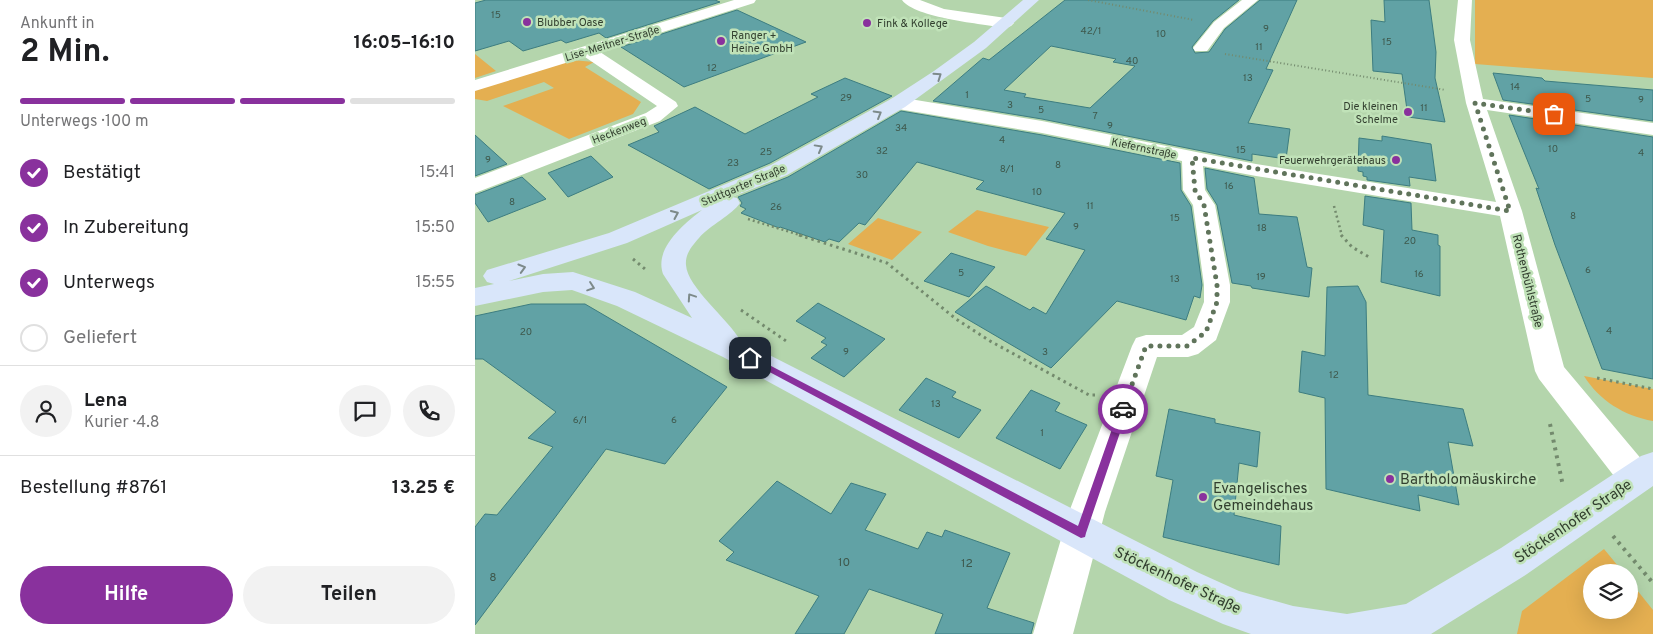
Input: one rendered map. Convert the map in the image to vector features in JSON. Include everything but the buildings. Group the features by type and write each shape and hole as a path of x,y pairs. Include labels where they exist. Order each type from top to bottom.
{"main road":[{"name":"Stuttgarter Straße","path":"475,282 553,260 617,238 732,188 779,170 898,103 948,69 1032,0"},
{"path":"733,349 706,319 673,267 675,250 703,220 718,209 748,194 779,170"},
{"name":"Stöckenhofer Straße","path":"475,297 543,283 573,281 626,299 733,349 1183,586 1237,610 1293,626 1347,634 1412,623 1458,596 1645,473"}],"street":[{"name":"Lise-Meitner-Straße","path":"475,86 749,0"},
{"path":"909,0 936,11 1006,23"},
{"path":"1201,48 1219,25 1251,0"},
{"name":"Rothenbühlstraße","path":"1465,0 1462,40 1474,99 1510,211 1550,372 1645,473"},
{"name":"Heckenweg","path":"475,186 653,117 669,106 587,51"},
{"path":"1474,99 1653,128"},
{"name":"Kiefernstraße","path":"898,103 1041,127 1192,158 1333,183 1510,211"},
{"path":"1053,634 1081,533 1146,346 1187,346 1206,332 1217,302 1217,285 1204,205 1195,190 1192,158"}],"path":[{"path":"1088,0 1219,25"},
{"path":"1201,48 1218,53 1474,99"},
{"path":"1333,183 1333,198 1339,232 1349,246 1369,256"},
{"path":"742,217 887,263 956,320 990,341 1089,395 1129,395"},
{"path":"617,238 628,255 644,269 673,267"},
{"path":"1653,389 1550,372 1545,400 1563,488 1611,532 1653,583"}],"shaded area":[{"path":"1475,0 1653,0 1653,78 1475,64"},
{"path":"475,54 496,71 475,78"},
{"path":"572,60 594,62 585,67 641,102 633,114 569,139 503,106 554,88 544,82 487,101 475,99 475,89"},
{"path":"977,210 1049,227 1026,256 988,246 948,232"},
{"path":"878,218 922,232 892,260 848,244"},
{"path":"1584,376 1653,389 1653,421 1642,419 1613,406 1590,385"},
{"path":"1604,549 1616,564 1584,564"},
{"path":"1583,565 1583,619 1638,619 1638,591 1653,610 1653,634 1517,634 1522,611"}],"way so far":[{"path":"1123,409 1146,346 1187,346 1206,332 1217,302 1217,285 1204,205 1195,190 1192,158 1314,180 1510,211 1475,103 1554,114"}],"place":[{"name":"Blubber Oase","path":"527,22"},
{"name":"Fink & Kollege","path":"867,23"},
{"name":"Ranger + Heine GmbH","path":"721,41"},
{"name":"Die kleinen Schelme","path":"1408,112"},
{"name":"Feuerwehrgerätehaus","path":"1396,160"},
{"name":"Bartholomäuskirche","path":"1390,479"},
{"name":"Evangelisches Gemeindehaus","path":"1203,497"}],"route":[{"path":"750,358 1081,533 1123,409"}]}
